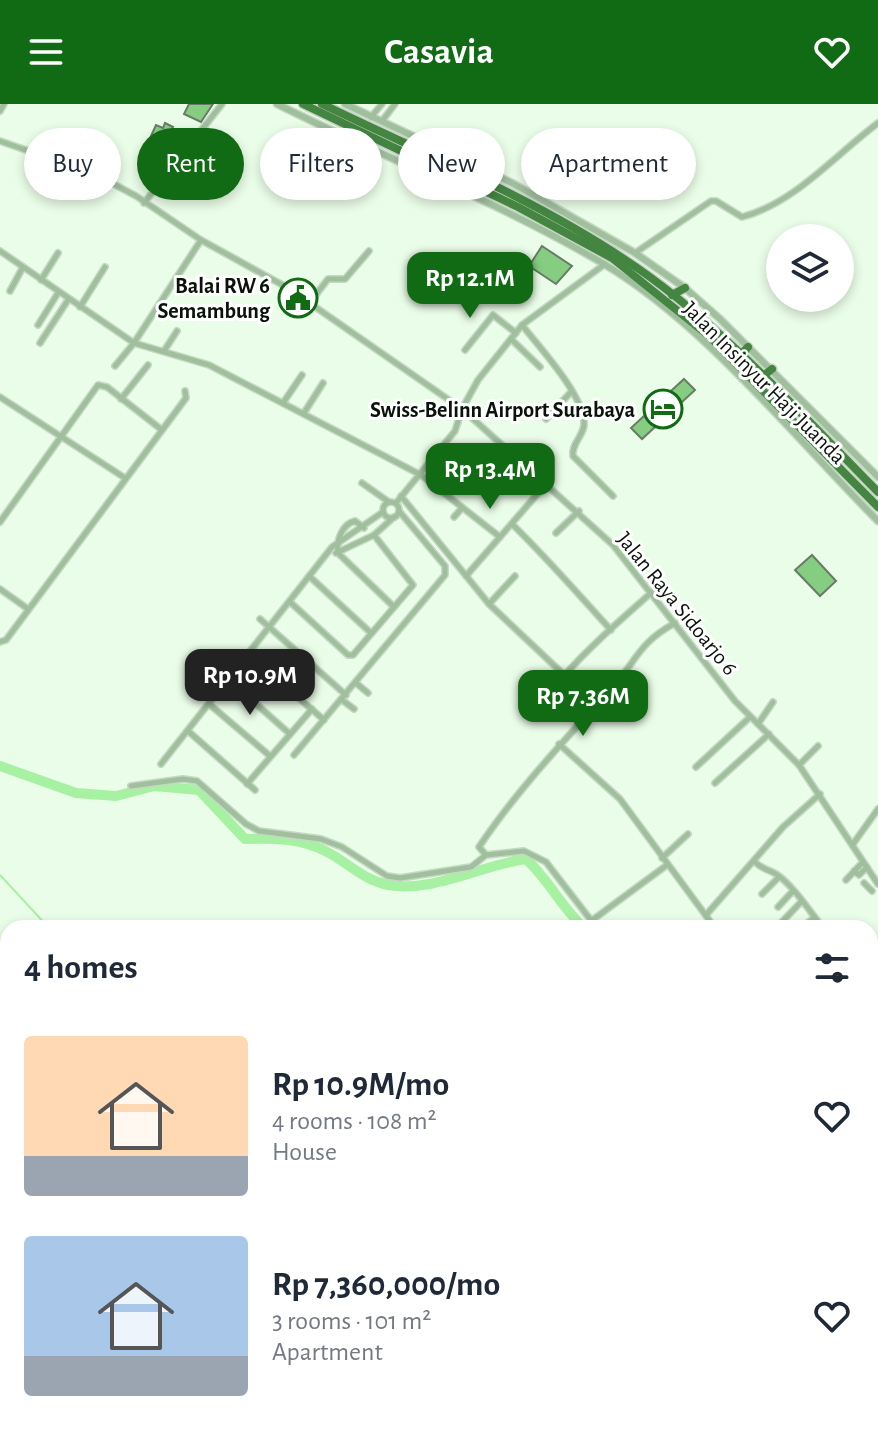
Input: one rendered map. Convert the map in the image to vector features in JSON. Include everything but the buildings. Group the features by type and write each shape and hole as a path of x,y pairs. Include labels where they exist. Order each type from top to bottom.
{"highway":[{"name":"Jalan Insinyur Haji Juanda","path":"322,104 535,222 625,259 672,295 740,356 878,492"},
{"path":"305,117 307,106"},
{"name":"Jalan Insinyur Haji Juanda","path":"307,106 398,136"},
{"name":"Jalan Insinyur Haji Juanda","path":"531,200 589,242 608,261 706,339 878,507"},
{"path":"672,295 685,288"},
{"path":"740,356 748,347"},
{"path":"762,377 772,369"},
{"path":"838,452 847,445"}],"street":[{"path":"0,111 4,104"},
{"path":"144,203 222,104"},
{"name":"Jalan Insinyur Haji Juanda","path":"277,104 535,222 608,261"},
{"name":"Jalan Insinyur Haji Juanda","path":"345,104 360,107 398,132"},
{"path":"371,117 382,104"},
{"path":"382,121 395,104"},
{"path":"635,253 713,201 747,216 809,180 878,123"},
{"name":"Jalan Raya Sidoarjo 6","path":"0,141 95,174 201,240 268,276 462,409 579,511 652,592 750,717 799,765 877,882"},
{"name":"Jalan Insinyur Haji Juanda","path":"532,200 635,253 685,288 772,369 878,477"},
{"path":"115,366 134,343 201,240"},
{"path":"308,305 328,279 339,280 349,276 369,251"},
{"path":"0,262 2,252 134,343 209,365 421,475 500,537"},
{"path":"41,280 58,253"},
{"path":"161,764 327,554 364,528 383,512 384,506 401,496 421,475 459,426 462,409 486,369 522,325 608,261"},
{"path":"10,291 23,267"},
{"path":"80,307 105,267"},
{"path":"38,325 58,293"},
{"path":"40,343 68,300"},
{"path":"465,350 493,315 516,333"},
{"path":"522,325 558,368 584,422 572,454 613,496"},
{"path":"164,351 177,331"},
{"path":"511,339 540,367"},
{"name":"Jalan Insinyur Haji Juanda","path":"706,339 878,521"},
{"path":"121,399 148,365"},
{"path":"283,403 302,375"},
{"path":"304,413 323,383"},
{"path":"0,522 98,385 107,387 162,430"},
{"path":"0,642 6,640 186,398 185,391"},
{"path":"546,419 571,392"},
{"path":"0,397 125,478"},
{"path":"294,755 446,571 436,554 392,503 362,483"},
{"path":"466,576 547,483"},
{"path":"401,496 489,604 595,704"},
{"path":"454,517 462,508"},
{"path":"327,554 338,553 374,535 399,511"},
{"path":"556,533 579,511"},
{"path":"383,512 394,517"},
{"path":"364,528 352,520 340,535 338,553 394,607"},
{"path":"512,524 554,565 574,593 611,630"},
{"path":"290,602 350,656 412,588 413,582 374,535"},
{"path":"309,576 371,633"},
{"path":"489,604 515,576"},
{"path":"0,589 28,609"},
{"path":"563,677 584,653 598,645 652,592"},
{"path":"260,619 354,709"},
{"path":"131,786 183,779 197,781 246,824 259,831 321,839 342,847 387,876 400,878 471,867 639,649 657,633 675,623"},
{"path":"248,654 324,720"},
{"path":"228,679 290,734"},
{"path":"356,683 368,693"},
{"path":"758,725 773,702"},
{"path":"209,704 270,756"},
{"path":"247,784 312,709"},
{"path":"696,767 750,717"},
{"path":"188,731 255,790"},
{"path":"715,783 769,734"},
{"path":"180,740 200,742"},
{"path":"562,746 620,799 709,920"},
{"path":"799,765 818,746"},
{"path":"706,915 783,827 820,794"},
{"path":"853,844 878,809"},
{"path":"662,858 688,834"},
{"path":"482,852 515,850 546,862 590,920"},
{"path":"755,862 779,877 814,918 811,920"},
{"path":"846,880 865,864"},
{"path":"592,920 667,865"},
{"path":"762,894 779,877"},
{"path":"868,887 877,882"},
{"path":"778,907 792,892"},
{"path":"784,920 801,902"}],"waterway":[{"path":"0,766 76,793 116,796 154,786 199,790 245,839 277,839 309,844 371,879 388,885 440,882 526,859 576,920"},
{"path":"0,875 42,920"}],"place":[{"name":"Balai RW 6 Semambung","path":"298,298"},
{"name":"Swiss-Belinn Airport Surabaya","path":"663,409"}]}
